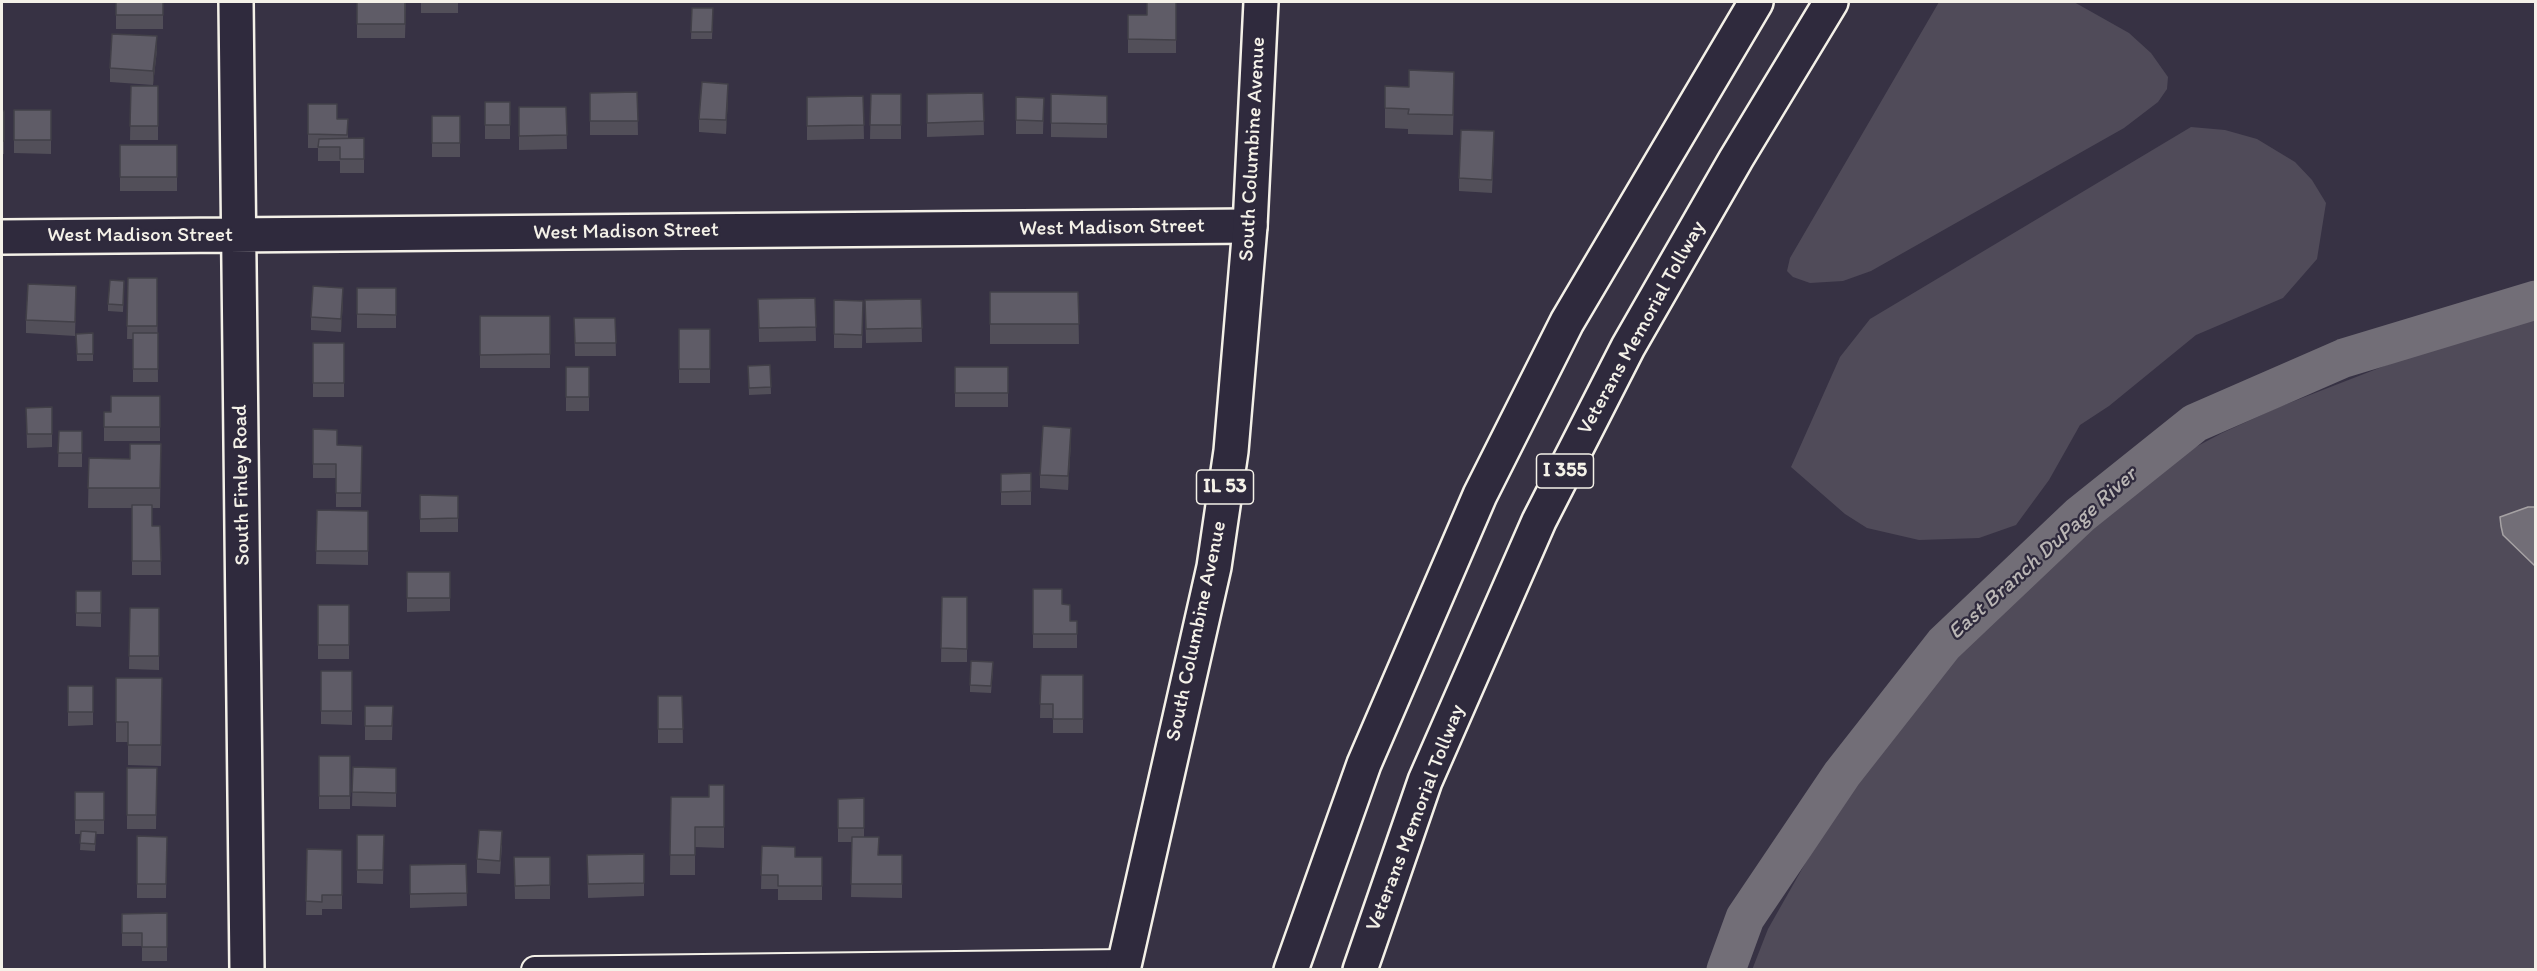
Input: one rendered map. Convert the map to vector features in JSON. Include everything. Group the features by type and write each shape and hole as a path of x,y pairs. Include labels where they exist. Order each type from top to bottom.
{"main road":[{"name":"South Finley Road","path":"236,2 247,969"},
{"name":"South Columbine Avenue","path":"1124,966 1214,567 1231,451 1250,226 1261,2"},
{"path":"1291,969 1364,764 1480,495 1567,322 1756,2"},
{"name":"Veterans Memorial Tollway","path":"1360,969 1425,781 1539,521 1628,347 1831,2"},
{"name":"West Madison Street","path":"2,237 1250,226"}],"street":[{"path":"535,969 1124,966"}],"shaded area":[{"path":"1939,2 2074,2 2129,33 2151,53 2168,77 2167,89 2158,102 2124,128 1871,271 1843,281 1810,283 1793,277 1787,271 1790,258"},
{"path":"2191,127 2225,130 2257,139 2295,162 2312,180 2326,203 2317,259 2283,298 2196,335 2109,406 2080,425 2049,480 2016,525 1979,538 1919,540 1867,528 1845,514 1791,467 1840,357 1870,319"},
{"path":"2535,314 2535,969 1752,970 1768,929 1819,839 1904,713 1987,623 2133,489 2175,458 2279,407 2464,335"},
{"path":"2528,507 2535,507 2535,566 2503,535 2501,526 2500,517"}],"building":[{"path":"116,2 163,2 163,15 116,15"},
{"path":"357,2 405,2 405,24 357,24"},
{"path":"1147,2 1176,2 1176,40 1128,39 1128,15 1147,15"},
{"path":"692,8 713,8 712,32 691,32"},
{"path":"112,34 157,36 153,71 110,68"},
{"path":"1409,70 1454,72 1453,115 1408,114 1409,109 1385,108 1385,86 1409,87"},
{"path":"702,82 728,84 726,120 699,119"},
{"path":"131,86 158,86 158,126 130,126"},
{"path":"637,92 638,121 590,121 590,93"},
{"path":"983,93 984,121 927,123 927,94"},
{"path":"871,94 901,94 901,125 870,125"},
{"path":"1051,94 1107,96 1107,124 1051,123"},
{"path":"863,96 864,125 807,126 807,97"},
{"path":"1016,97 1044,98 1043,121 1016,120"},
{"path":"485,102 510,102 510,125 485,125"},
{"path":"308,104 337,104 337,119 348,119 347,135 308,134"},
{"path":"519,107 566,107 567,135 519,136"},
{"path":"14,110 51,110 51,140 14,140"},
{"path":"2,111 4,111 4,141 2,141"},
{"path":"432,116 460,116 460,143 432,143"},
{"path":"1461,130 1494,131 1492,180 1459,178"},
{"path":"364,138 364,159 340,159 340,147 318,147 319,139"},
{"path":"120,145 177,145 177,177 120,177"},
{"path":"128,278 157,278 157,326 127,326"},
{"path":"110,280 124,281 123,305 108,304"},
{"path":"28,284 76,286 75,322 26,320"},
{"path":"313,286 343,288 341,319 311,317"},
{"path":"357,288 396,288 396,315 357,314"},
{"path":"990,292 1078,292 1079,324 990,324"},
{"path":"815,298 816,327 759,328 758,299"},
{"path":"921,299 922,328 866,329 865,300"},
{"path":"834,300 863,301 862,335 834,334"},
{"path":"480,316 550,316 550,354 480,355"},
{"path":"574,318 615,318 616,343 575,343"},
{"path":"679,329 710,329 710,369 679,369"},
{"path":"93,333 93,354 77,354 76,334"},
{"path":"133,333 158,333 158,369 133,369"},
{"path":"313,343 344,343 344,383 313,383"},
{"path":"770,365 771,387 749,388 748,366"},
{"path":"566,367 589,367 589,397 566,397"},
{"path":"955,367 1008,367 1008,393 955,393"},
{"path":"111,396 160,396 160,427 104,427 104,412 111,412"},
{"path":"52,407 52,434 27,434 26,408"},
{"path":"1043,426 1071,428 1068,476 1040,475"},
{"path":"313,429 337,430 337,445 362,446 361,493 336,493 336,464 313,464"},
{"path":"59,431 82,431 82,453 58,453"},
{"path":"130,444 161,444 160,488 88,488 89,458 130,459"},
{"path":"1031,473 1031,491 1001,492 1001,474"},
{"path":"420,495 458,496 458,518 420,519"},
{"path":"132,505 152,505 152,526 160,526 161,561 132,561"},
{"path":"317,510 368,511 368,551 316,551"},
{"path":"407,572 450,572 450,598 407,598"},
{"path":"1033,589 1062,589 1062,604 1070,605 1070,621 1077,621 1077,634 1033,634"},
{"path":"76,591 101,591 101,613 76,613"},
{"path":"942,597 967,597 967,649 941,648"},
{"path":"318,605 349,605 349,645 318,645"},
{"path":"130,608 159,608 159,656 129,656"},
{"path":"971,661 993,662 991,686 970,685"},
{"path":"321,671 352,671 352,711 321,711"},
{"path":"1041,675 1083,675 1083,719 1053,719 1053,704 1040,704"},
{"path":"116,678 162,678 161,745 128,745 128,722 116,722"},
{"path":"68,686 93,686 93,712 68,712"},
{"path":"658,696 682,696 683,729 658,729"},
{"path":"365,706 393,706 392,726 365,726"},
{"path":"319,756 350,756 350,796 319,796"},
{"path":"353,767 396,768 396,793 352,792"},
{"path":"127,768 157,768 156,815 127,815"},
{"path":"709,785 724,785 724,827 695,827 695,855 670,855 671,797 709,797"},
{"path":"75,792 104,792 104,820 75,820"},
{"path":"864,798 864,828 838,828 838,799"},
{"path":"479,830 502,831 500,861 477,859"},
{"path":"81,831 96,832 95,844 80,843"},
{"path":"357,835 384,835 383,870 357,870"},
{"path":"137,836 167,837 166,884 137,884"},
{"path":"852,837 879,837 878,855 902,855 902,884 851,884"},
{"path":"762,846 795,847 795,857 822,857 822,886 778,886 778,875 761,875"},
{"path":"307,849 342,850 342,895 322,895 322,902 306,901"},
{"path":"644,854 644,883 588,884 587,855"},
{"path":"514,857 550,857 550,885 515,886"},
{"path":"466,864 467,893 410,894 410,865"},
{"path":"167,913 167,947 142,947 142,933 122,933 122,914"}],"waterway":[{"name":"East Branch DuPage River","path":"1726,970 1745,918 1842,774 1944,644 2080,515 2195,423 2344,358 2536,300"}]}
